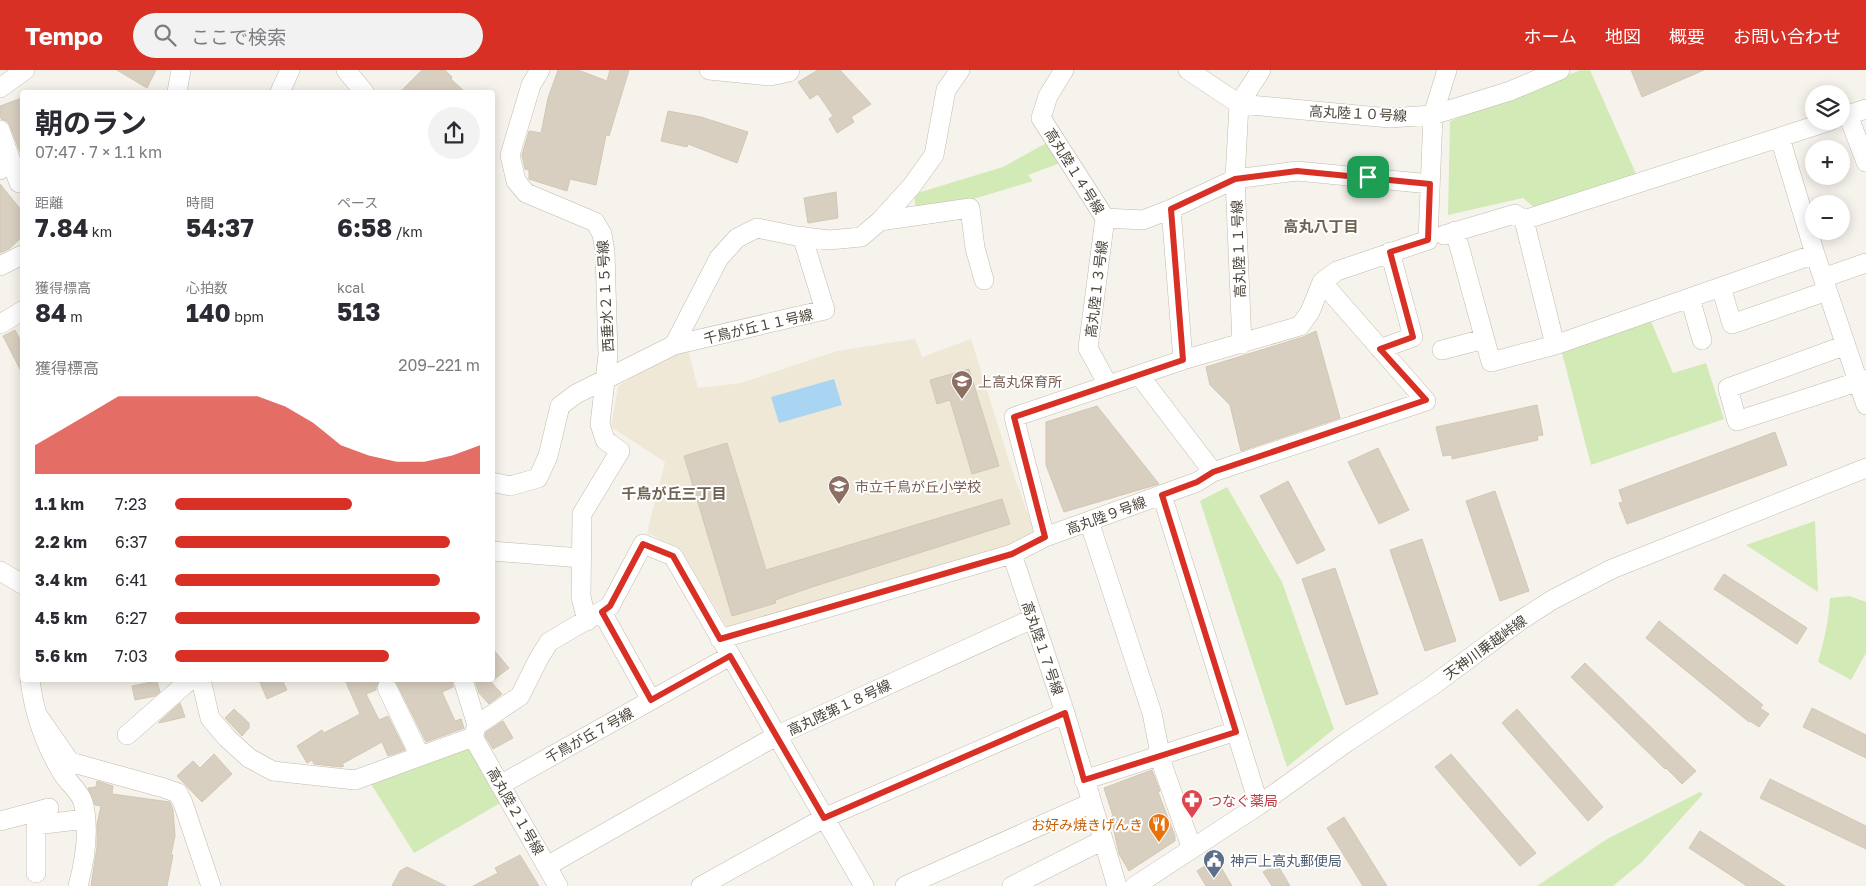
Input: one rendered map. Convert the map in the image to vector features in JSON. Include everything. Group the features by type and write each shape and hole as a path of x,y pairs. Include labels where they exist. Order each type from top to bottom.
{"street":[{"path":"0,88 25,70"},
{"path":"177,90 181,70"},
{"path":"282,90 290,70"},
{"path":"346,70 362,90"},
{"name":"西垂水２１５号線","path":"540,70 531,85 510,154 516,181 526,193 594,222 602,234 605,252 608,354 600,424 605,440 620,451 582,514 582,558"},
{"path":"709,70 770,76 789,72 790,70"},
{"path":"495,483 510,486 538,478 548,456 560,406 576,394 674,345 719,258 737,238 757,228 829,240 860,237 880,221 911,187 934,155 946,90 960,70"},
{"name":"高丸陸１４号線","path":"1064,70 1048,96 1041,118 1105,218"},
{"name":"高丸陸１０号線","path":"1188,70 1240,104 1390,118 1433,115 1510,91 1560,70"},
{"name":"高丸陸１１号線","path":"1242,344 1235,179 1240,104 1261,70"},
{"path":"1428,240 1433,115 1447,70"},
{"path":"1852,114 1866,162"},
{"path":"0,130 6,165 19,183"},
{"path":"1524,220 1805,130"},
{"path":"1780,138 1825,284 1846,345 1862,380 1866,405"},
{"path":"1105,218 1143,220 1235,179 1297,171 1430,184"},
{"path":"880,221 970,208 975,248 984,280"},
{"path":"1171,209 1183,360"},
{"path":"1045,537 1014,417 1183,360 1300,326 1310,312 1322,282 1337,271 1455,231 1515,214 1524,220 1555,345"},
{"name":"高丸陸１３号線","path":"1105,218 1088,348 1108,384"},
{"path":"1455,231 1491,362 1555,345 1815,254"},
{"name":"千鳥が丘１１号線","path":"674,345 826,310 802,236"},
{"path":"1380,349 1413,337 1390,252"},
{"path":"0,266 20,256"},
{"path":"1722,287 1732,324 1825,284 1866,263"},
{"name":"高丸陸９号線","path":"720,639 1012,554 1045,537 1197,482 1213,472 1426,400 1322,282"},
{"path":"1690,298 1702,340"},
{"path":"0,324 20,312"},
{"path":"1442,350 1484,339"},
{"path":"1846,345 1728,388 1737,421 1862,380"},
{"path":"1138,375 1213,472"},
{"name":"天神川乗越峠線","path":"1144,884 1347,742 1432,686 1521,620 1586,581 1866,468"},
{"path":"1162,495 1259,805"},
{"path":"1089,521 1152,713 1160,757 1192,849"},
{"path":"201,682 210,718 227,738 249,758 273,771 354,780 420,756 475,731 520,696 549,642 610,606 643,544 673,556 864,886"},
{"path":"495,551 582,558 581,597 651,700"},
{"name":"高丸陸１７号線","path":"1012,554 1032,619 1065,713 1117,886"},
{"path":"0,571 20,583"},
{"name":"高丸陸第１８号線","path":"547,866 776,736 1032,619"},
{"name":"千鳥が丘７号線","path":"500,785 730,656"},
{"path":"30,682 46,742 61,772 82,801 86,829 83,868 78,886"},
{"path":"127,735 188,682"},
{"name":"高丸陸２１号線","path":"463,682 475,731 500,785 557,886"},
{"path":"387,688 420,756"},
{"path":"701,886 824,818 1065,713"},
{"path":"38,716 70,762 178,793 211,886"},
{"path":"1084,780 1236,732"},
{"path":"905,886 1091,803"},
{"path":"0,821 49,808"},
{"path":"36,873 36,824 84,820"},
{"path":"1012,886 1103,840"}],"shaded area":[{"name":"市立千鳥が丘小学校","path":"915,339 922,357 971,339 1011,467 1034,531 1028,538 1009,546 729,631 680,548 647,533 665,462 611,427 618,386 687,345 698,388 741,383 837,351"}],"green space":[{"path":"1581,70 1590,70 1637,176 1537,210 1523,198 1448,215 1450,121"},
{"path":"1050,141 1063,162 1028,175 1033,181 917,216 914,194 1003,167"},
{"path":"1650,319 1673,373 1706,363 1724,419 1591,465 1562,353 1566,346"},
{"path":"1227,487 1282,582 1334,729 1287,767 1200,501"},
{"path":"1815,521 1818,592 1746,545"},
{"path":"1849,596 1866,602 1866,653 1851,680 1818,662 1829,614 1830,598"},
{"path":"465,747 474,752 502,802 414,853 368,779"},
{"path":"1700,792 1703,794 1643,861 1613,886 1537,886 1607,839"}],"water":[{"path":"834,379 842,405 779,423 771,397"}],"building":[{"path":"117,70 156,70 147,88"},
{"path":"422,70 445,70 452,77 451,79 463,90 402,90"},
{"path":"558,70 578,70 607,81 610,70 629,70 609,136 606,135 596,185 570,179 567,191 529,179 529,170 525,169 522,155 529,131 541,133 548,98"},
{"path":"818,70 840,70 871,104 851,117 854,122 837,133 829,119 833,116 818,94 810,99 798,82"},
{"path":"1631,70 1704,70 1642,97"},
{"path":"20,99 20,152 10,126 7,121 1,119 0,106"},
{"path":"668,111 701,117 748,132 737,163 688,144 687,147 661,141"},
{"path":"0,184 20,209 20,239 9,249 0,253"},
{"path":"836,192 838,218 808,223 804,198"},
{"path":"15,330 20,340 20,369 3,336"},
{"path":"1316,331 1340,418 1241,451 1230,405 1210,385 1206,367 1303,337"},
{"path":"969,369 999,466 972,474 950,400 937,404 930,380"},
{"path":"1537,405 1543,435 1537,436 1538,440 1452,459 1452,455 1443,456 1436,427"},
{"path":"1097,406 1159,484 1064,512 1046,465 1046,422"},
{"path":"1775,432 1787,465 1627,524 1619,503 1623,502 1619,490"},
{"path":"727,443 766,570 1002,499 1010,524 812,587 775,600 776,603 732,616 684,456"},
{"path":"1378,448 1409,510 1379,524 1348,462"},
{"path":"1288,481 1325,550 1297,564 1260,496"},
{"path":"1495,491 1529,591 1500,601 1466,501"},
{"path":"1422,539 1456,641 1425,651 1390,550"},
{"path":"1335,568 1378,694 1346,705 1302,579"},
{"path":"1724,574 1807,628 1797,644 1714,589"},
{"path":"1659,621 1763,705 1760,708 1769,714 1759,727 1749,722 1646,638"},
{"path":"495,652 509,668 495,679"},
{"path":"1585,663 1696,771 1682,784 1571,677"},
{"path":"157,682 160,692 155,696 135,700 132,686"},
{"path":"260,682 283,682 287,690 267,699"},
{"path":"346,682 379,682 376,690 366,694 379,720 388,716 405,750 388,756 382,742 342,764 344,766 341,767 314,764 312,760 307,763 297,746 322,730 324,733 360,714"},
{"path":"396,682 452,682 453,687 442,692 455,721 461,719 464,728 426,742"},
{"path":"476,682 491,682 502,694 489,704 479,693"},
{"path":"180,703 185,717 159,723 159,722"},
{"path":"1812,708 1866,735 1866,758 1803,727"},
{"path":"234,709 249,723 249,728 242,736 225,718"},
{"path":"1517,709 1603,807 1588,821 1502,723"},
{"path":"503,721 513,738 493,749 485,736 486,732"},
{"path":"214,754 232,774 202,802 177,776 193,761 200,768"},
{"path":"1451,754 1536,853 1520,866 1435,767"},
{"path":"1152,770 1160,791 1158,792 1175,836 1175,841 1129,871 1119,854 1111,817 1113,816 1104,788"},
{"path":"1770,779 1866,826 1866,849 1760,798"},
{"path":"97,781 113,786 112,794 170,802 173,810 175,836 167,886 91,886 97,847 97,824 101,806 95,805 88,788 96,787"},
{"path":"1344,817 1387,886 1363,886 1327,828"},
{"path":"1700,831 1785,886 1747,886 1689,848"},
{"path":"520,855 539,886 473,886 498,873 495,868"},
{"path":"1216,859 1232,886 1206,886 1197,871"},
{"path":"1277,864 1290,886 1272,886 1263,872"},
{"path":"407,867 446,886 392,886 400,871"}],"place":[{"name":"上高丸保育所","path":"962,400"},
{"name":"市立千鳥が丘小学校","path":"839,505"},
{"name":"つなぐ薬局","path":"1192,819"},
{"name":"お好み焼きげんき","path":"1159,843"},
{"name":"神戸上高丸郵便局","path":"1214,879"}],"district":[{"name":"高丸八丁目","path":"1321,226"},
{"name":"千鳥が丘三丁目","path":"674,493"}],"route":[{"path":"1297,171 1368,177 1430,184 1428,240 1390,252 1413,337 1380,349 1426,400 1213,472 1197,482 1162,495 1236,732 1084,780 1065,713 824,818 730,656 651,700 602,612 610,606 643,544 673,556 720,639 1012,554 1045,537 1014,417 1183,360 1171,209 1235,179 1297,171"}]}
